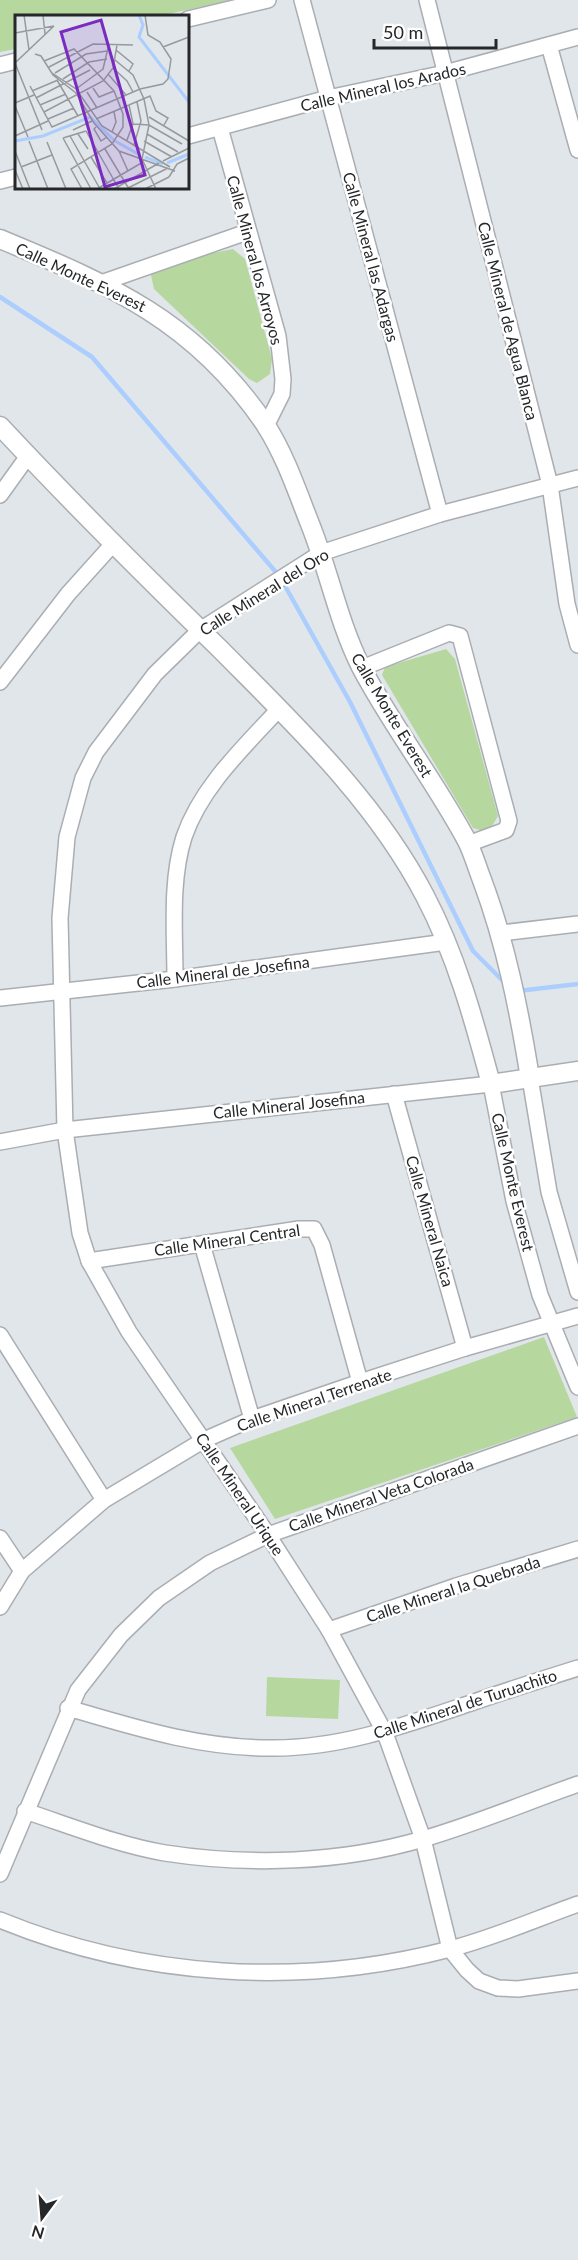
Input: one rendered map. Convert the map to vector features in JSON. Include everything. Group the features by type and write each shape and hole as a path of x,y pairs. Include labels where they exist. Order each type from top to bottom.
{"street":[{"path":"189,19 268,0"},
{"name":"Calle Mineral las Adargas","path":"302,0 440,514"},
{"name":"Calle Mineral de Agua Blanca","path":"427,0 549,485 573,602 578,645"},
{"name":"Calle Mineral los Arados","path":"189,136 328,98 445,73 578,37"},
{"path":"549,45 578,150"},
{"path":"0,64 15,61"},
{"name":"Calle Mineral los Arroyos","path":"219,128 278,336 284,379 282,394 266,426"},
{"path":"0,181 15,177"},
{"path":"101,284 247,232"},
{"name":"Calle Monte Everest","path":"0,239 101,284 160,316 188,338 231,380 266,426 291,475 321,553 339,613 362,668 468,844 501,933 515,990 549,1192 578,1292"},
{"name":"Calle Monte Everest","path":"0,426 112,545 279,709 348,782 386,833 425,895 468,1000 491,1084 514,1201 540,1296 578,1387"},
{"path":"0,495 28,456"},
{"name":"Calle Mineral del Oro","path":"61,992 60,918 63,867 67,837 83,778 110,730 155,674 200,630 321,553 440,514 578,478"},
{"path":"0,682 69,594 112,545"},
{"path":"362,668 444,635 458,634 509,828 468,844"},
{"path":"175,979 175,899 184,837 199,807 228,764 279,709"},
{"path":"501,933 578,924"},
{"name":"Calle Mineral de Josefina","path":"0,998 175,979 446,942"},
{"name":"Calle Mineral Urique","path":"61,992 65,1130 80,1233 89,1261 129,1332 268,1534 329,1630 385,1733 423,1839 450,1949 479,1981 498,1988 518,1989 578,1981"},
{"name":"Calle Mineral Josefina","path":"0,1142 65,1130 491,1084 578,1071"},
{"name":"Calle Mineral Naica","path":"394,1094 465,1348"},
{"name":"Calle Mineral Central","path":"89,1261 299,1228 314,1229 322,1245 360,1382"},
{"path":"202,1244 252,1419"},
{"name":"Calle Mineral Terrenate","path":"0,1607 22,1571 104,1500 204,1440 252,1419 360,1382 465,1348 578,1316"},
{"path":"0,1335 104,1500"},
{"name":"Calle Mineral Veta Colorada","path":"0,1874 68,1708 78,1690 105,1652 153,1603 210,1563 268,1534 578,1426"},
{"path":"0,1538 22,1571"},
{"name":"Calle Mineral la Quebrada","path":"329,1630 456,1586 578,1549"},
{"name":"Calle Mineral de Turuachito","path":"68,1708 150,1732 239,1747 314,1746 385,1733 578,1668"},
{"path":"25,1812 163,1852 242,1860 327,1857 423,1839 578,1784"},
{"path":"0,1920 31,1933 105,1954 201,1971 314,1970 450,1949 578,1904"}],"green space":[{"path":"0,0 232,0 164,15 15,15 15,49 0,52"},
{"path":"233,249 245,259 272,359 270,374 257,383 249,379 154,289 151,275 164,263"},
{"path":"446,649 455,659 498,816 492,826 483,831 473,828 382,675 385,667"},
{"path":"544,1337 577,1417 275,1519 230,1448"},
{"path":"267,1677 340,1680 338,1719 266,1716"}],"waterway":[{"path":"0,297 92,357 280,577 350,702 473,951 507,985"},
{"path":"518,991 578,984"}]}
